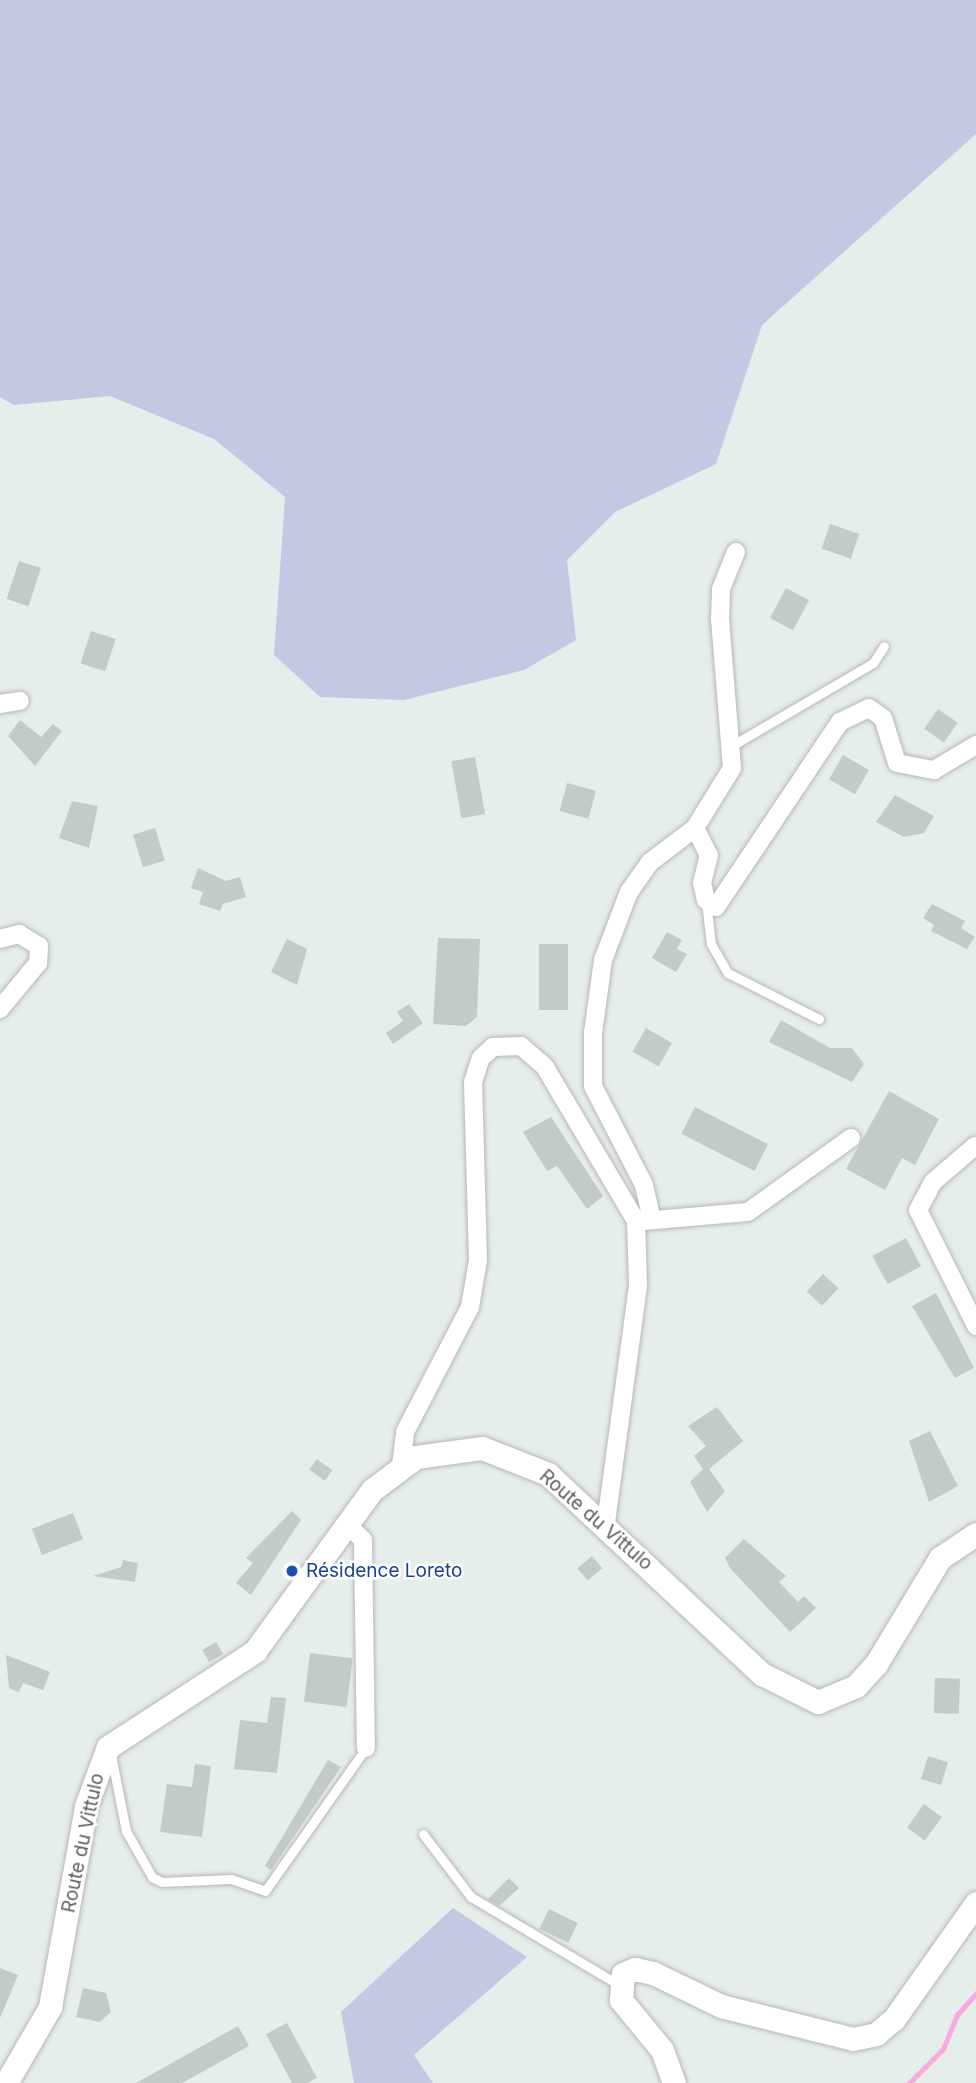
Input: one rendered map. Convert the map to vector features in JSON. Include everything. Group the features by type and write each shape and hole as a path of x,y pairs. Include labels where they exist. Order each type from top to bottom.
{"street":[{"path":"606,1524 638,1286 644,1221 644,1185 603,1114 590,1063 613,927 649,863 695,828 727,781 733,745 720,619 721,589 736,552"},
{"path":"0,704 20,701"},
{"path":"695,828 709,855 702,883 706,900 716,906 729,895 796,780 840,722 869,708 883,718 897,763 934,770 976,745"},
{"path":"0,939 19,934 39,946 38,963 0,1009"},
{"path":"401,1466 405,1432 470,1307 478,1260 473,1082 481,1058 493,1047 521,1046 545,1067 644,1221"},
{"path":"644,1221 748,1212 851,1138"},
{"path":"975,1146 933,1182 918,1210 976,1326"},
{"name":"Route du Vittulo","path":"6,2083 50,2007 86,1806 108,1747 255,1651 346,1523 401,1466 441,1449 482,1448 517,1457 548,1474 606,1524 762,1674 818,1702 856,1686 876,1664 940,1558 976,1535"},
{"path":"346,1523 363,1540 366,1748"},
{"path":"674,2083 662,2050 621,2000 619,1985 635,1969 749,2015 853,2039 876,2034 894,2019 976,1903"}],"lane":[{"path":"733,745 873,663 884,646"},
{"path":"706,900 710,944 728,973 819,1020"},
{"path":"108,1747 129,1842 152,1877 162,1882 231,1879 265,1891 366,1748"},
{"path":"422,1834 471,1898 619,1985"}],"shaded area":[{"path":"0,0 976,0 976,134 762,325 716,464 615,512 567,560 576,640 524,670 404,700 320,697 274,655 285,497 214,439 110,396 14,405 0,397"},
{"path":"453,1908 527,1957 414,2055 433,2083 354,2083 341,2012"}],"building":[{"path":"830,524 859,534 851,559 822,549"},
{"path":"19,561 41,568 29,606 7,599"},
{"path":"786,588 809,600 793,630 770,618"},
{"path":"91,631 116,639 105,671 80,663"},
{"path":"938,709 958,723 944,742 924,729"},
{"path":"20,720 41,737 53,724 62,731 35,766 8,736"},
{"path":"843,755 869,770 855,794 829,779"},
{"path":"475,757 485,814 461,818 451,761"},
{"path":"567,783 596,791 588,819 559,811"},
{"path":"895,795 934,816 924,833 904,837 876,822"},
{"path":"72,801 98,806 89,848 59,838"},
{"path":"155,828 165,861 143,867 133,835"},
{"path":"198,868 226,881 240,877 246,897 223,904 220,911 199,904 203,892 191,888"},
{"path":"932,904 965,921 961,928 975,937 967,949 931,931 934,925 923,918"},
{"path":"667,932 682,940 677,949 687,954 676,972 652,958"},
{"path":"438,938 480,939 477,1017 466,1026 433,1024"},
{"path":"287,939 307,949 297,985 271,972"},
{"path":"539,944 568,944 568,1010 539,1010"},
{"path":"409,1004 423,1023 393,1044 386,1033 403,1021 397,1012"},
{"path":"781,1020 830,1048 852,1048 864,1064 852,1082 769,1042"},
{"path":"646,1028 672,1043 658,1066 632,1051"},
{"path":"889,1091 939,1119 915,1165 902,1158 885,1190 846,1169"},
{"path":"695,1107 768,1144 754,1171 681,1134"},
{"path":"551,1117 603,1196 587,1209 557,1166 547,1171 523,1132"},
{"path":"906,1238 921,1266 887,1284 872,1256"},
{"path":"823,1274 838,1288 822,1306 807,1292"},
{"path":"936,1293 974,1368 955,1378 912,1306"},
{"path":"717,1407 743,1441 709,1469 725,1491 707,1512 690,1482 703,1469 694,1456 706,1446 688,1426"},
{"path":"930,1431 958,1486 929,1502 909,1441"},
{"path":"317,1459 332,1470 325,1481 309,1470"},
{"path":"292,1511 301,1520 251,1595 236,1583 253,1563 246,1558"},
{"path":"73,1513 83,1539 42,1555 32,1529"},
{"path":"744,1539 786,1576 779,1582 798,1602 804,1596 816,1608 790,1632 730,1568 725,1558"},
{"path":"592,1556 602,1568 588,1580 577,1568"},
{"path":"123,1560 138,1563 135,1582 93,1576 121,1567"},
{"path":"216,1642 223,1654 209,1662 202,1650"},
{"path":"310,1653 353,1658 347,1707 304,1702"},
{"path":"6,1655 50,1672 43,1690 23,1683 19,1692 9,1688"},
{"path":"935,1678 960,1679 959,1714 934,1713"},
{"path":"271,1697 286,1698 277,1773 234,1769 240,1720 267,1723"},
{"path":"928,1756 948,1762 941,1785 921,1779"},
{"path":"328,1760 341,1767 271,1870 265,1866"},
{"path":"195,1764 211,1766 202,1837 160,1832 167,1784 192,1787"},
{"path":"924,1804 942,1817 925,1840 907,1827"},
{"path":"509,1878 519,1888 499,1906 488,1899"},
{"path":"549,1909 578,1923 568,1943 539,1929"},
{"path":"0,1968 18,1975 0,2018"},
{"path":"83,1988 106,1993 111,2012 100,2022 76,2017"},
{"path":"287,2023 317,2078 308,2083 292,2083 266,2034"},
{"path":"238,2026 249,2046 182,2083 136,2083"}],"waterway":[{"path":"909,2083 943,2049 957,2015 976,1993"}],"place":[{"name":"Résidence Loreto","path":"292,1571"}]}
